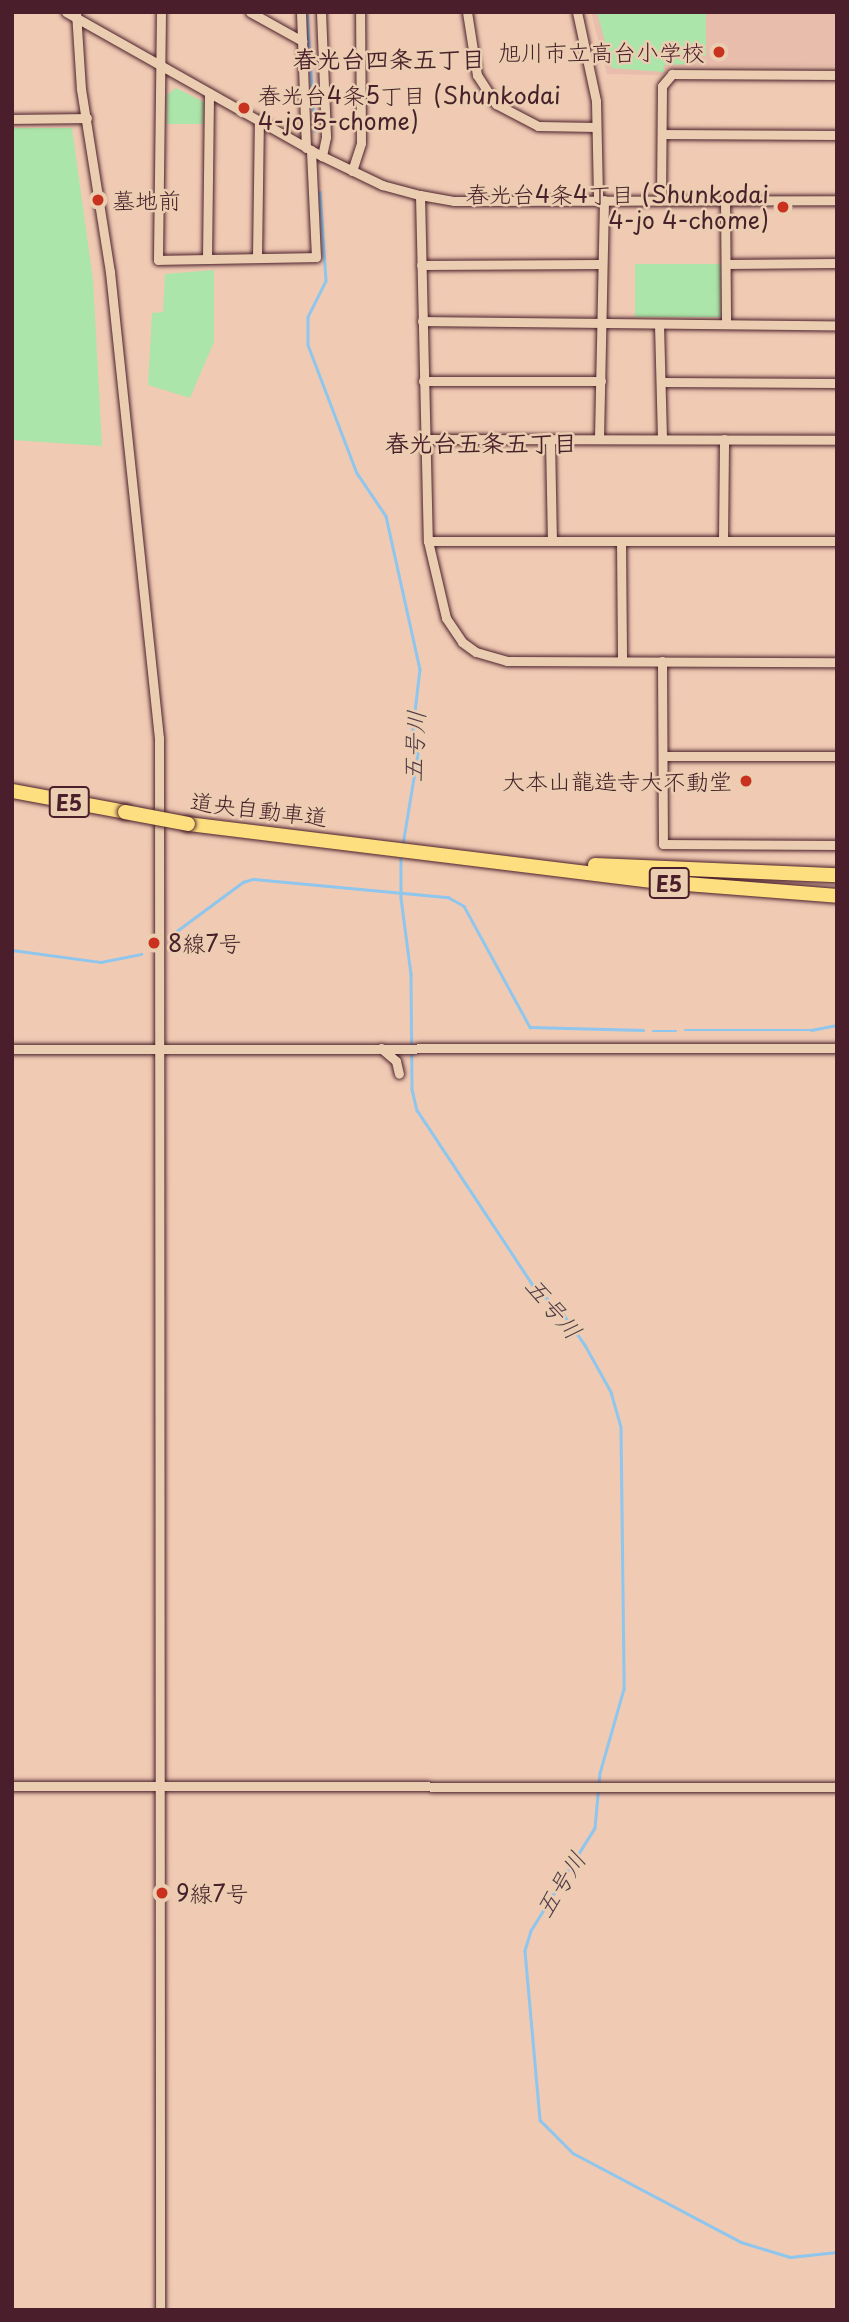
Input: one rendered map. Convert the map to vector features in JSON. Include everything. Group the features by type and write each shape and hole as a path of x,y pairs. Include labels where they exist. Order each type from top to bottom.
{"highway":[{"name":"道央自動車道","path":"12,791 188,824 674,883 837,896"},
{"name":"道央自動車道","path":"502,861 837,875"}],"street":[{"path":"66,12 76,15 162,67 321,156 352,171 420,195 454,201 837,200"},
{"path":"161,12 158,260 316,257 301,12"},
{"path":"250,12 302,41"},
{"path":"321,12 326,137 321,156"},
{"path":"352,171 360,143 360,12"},
{"path":"467,12 477,75 496,104 538,126 596,127"},
{"path":"577,12 589,55 601,200 599,439"},
{"path":"76,15 87,118 110,272 158,724 160,2310"},
{"path":"661,200 662,86 672,74 837,75"},
{"path":"208,259 209,93"},
{"path":"12,119 87,118"},
{"path":"257,258 259,120"},
{"path":"662,134 837,135"},
{"path":"420,195 428,541 446,618 462,642 475,652 507,661 837,662"},
{"path":"725,200 726,324"},
{"path":"726,264 837,263"},
{"path":"421,265 601,264"},
{"path":"422,321 837,325"},
{"path":"659,324 662,439"},
{"path":"423,381 601,381"},
{"path":"661,382 837,383"},
{"path":"424,439 837,440"},
{"path":"550,439 552,541"},
{"path":"723,541 724,439"},
{"path":"428,541 837,541"},
{"path":"621,541 622,661"},
{"path":"662,661 663,844 837,845"},
{"path":"664,756 837,756"},
{"path":"381,1048 396,1061 399,1074"},
{"path":"12,1049 837,1048"},
{"path":"12,1786 837,1787"}],"shaded area":[{"name":"旭川市立高台小学校","path":"591,12 837,12 837,66 674,67 662,75 607,74"}],"green space":[{"path":"597,12 706,12 706,56 691,57 691,64 664,65 664,72 612,68"},
{"path":"176,88 204,102 203,124 167,124 167,95"},
{"path":"12,128 72,128 93,280 102,446 12,440"},
{"path":"635,264 721,264 721,317 635,317"},
{"path":"214,270 214,342 190,398 148,385 152,313 163,312 165,274"}],"waterway":[{"name":"五号川","path":"307,12 315,131"},
{"name":"五号川","path":"320,192 326,281 308,317 308,345 357,473 386,516 420,669 413,729 418,754 403,845"},
{"name":"五号川","path":"401,855 401,898 411,974 412,1089 417,1110 532,1284 564,1315 585,1345 611,1392 621,1427 624,1689 600,1773 595,1828 531,1931 525,1951 540,2120 573,2153 741,2242 790,2257 837,2252"},
{"path":"174,933 243,882 253,879 448,897 464,906 530,1027 643,1030"},
{"path":"12,950 101,962 141,954"},
{"path":"685,1030 811,1030 837,1025"},
{"path":"653,1031 676,1031"}],"place":[{"name":"旭川市立高台小学校","path":"719,52"},
{"name":"春光台4条5丁目 (Shunkodai 4-jo 5-chome)","path":"244,108"},
{"name":"墓地前","path":"98,200"},
{"name":"春光台4条4丁目 (Shunkodai 4-jo 4-chome)","path":"783,207"},
{"name":"大本山龍造寺大不動堂","path":"746,781"},
{"name":"8線7号","path":"154,943"},
{"name":"9線7号","path":"162,1893"}],"district":[{"name":"春光台四条五丁目","path":"389,59"},
{"name":"春光台五条五丁目","path":"481,443"}]}
